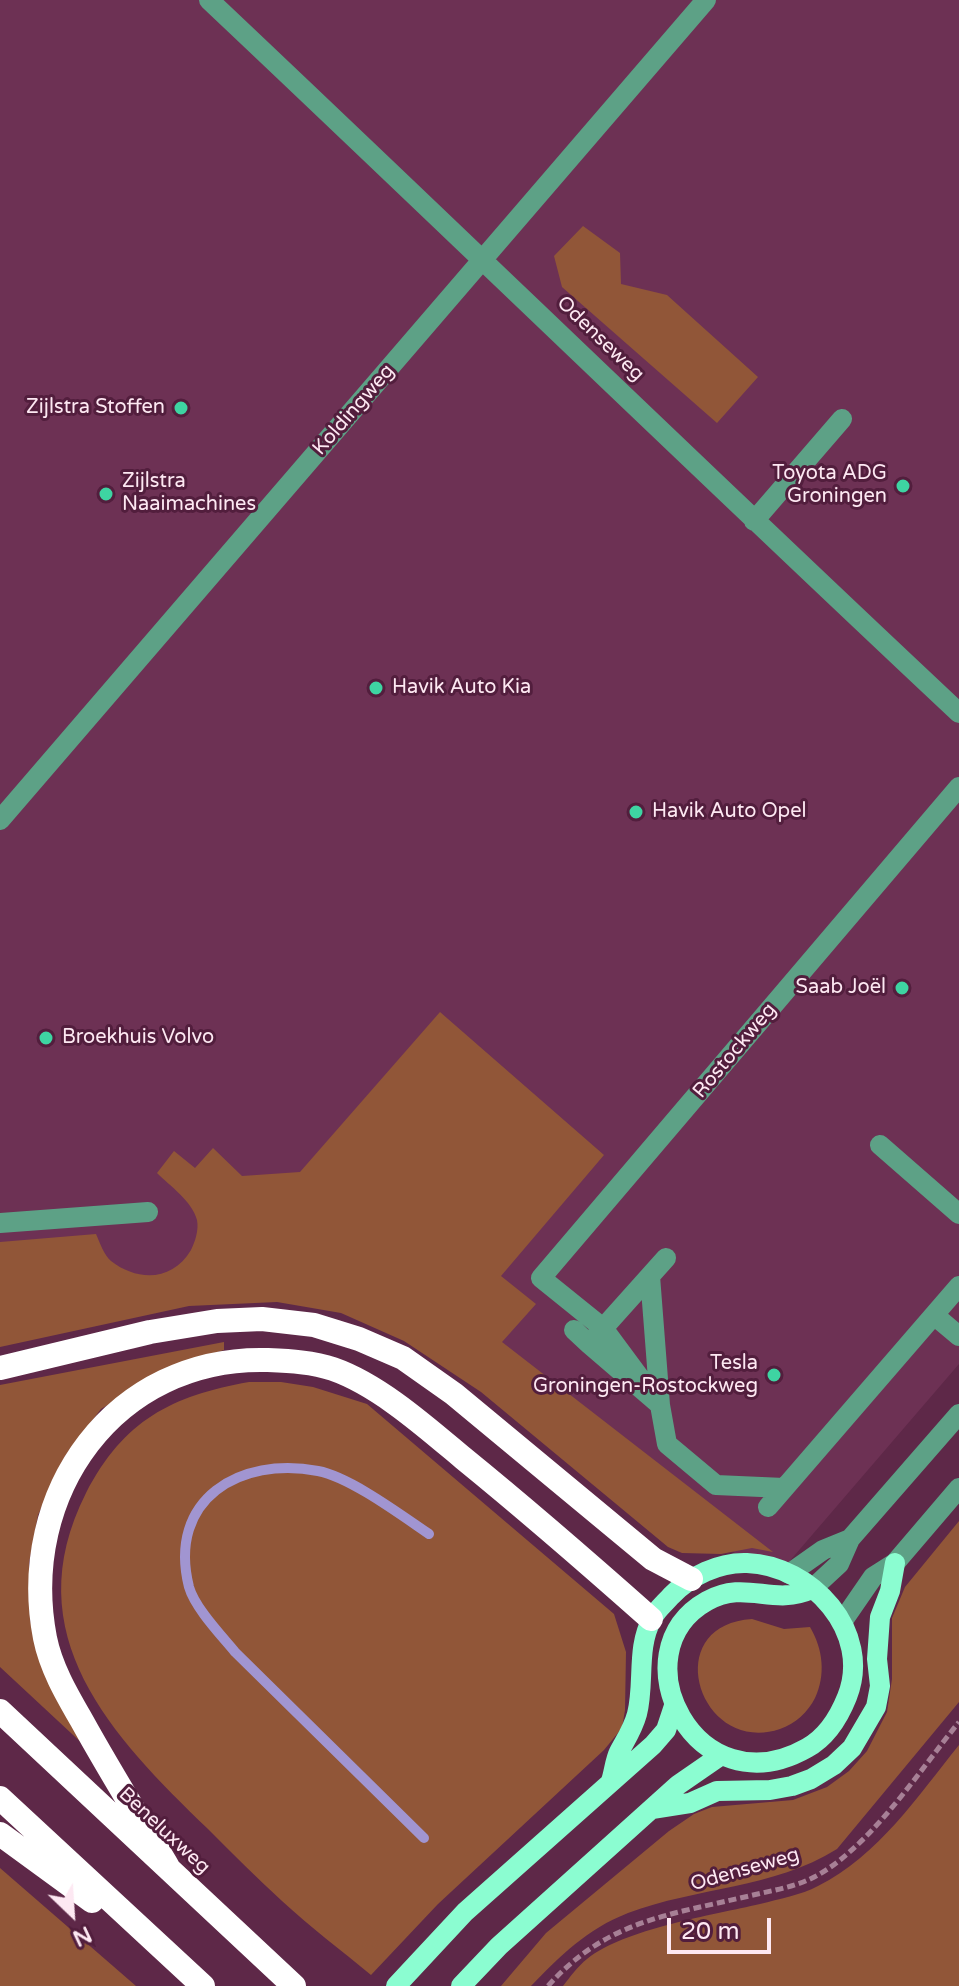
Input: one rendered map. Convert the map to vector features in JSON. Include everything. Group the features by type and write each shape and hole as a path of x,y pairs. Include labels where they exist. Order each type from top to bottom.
{"highway":[{"path":"0,1368 150,1332 217,1321 262,1319 314,1325 403,1358 454,1394 653,1559 691,1579"},
{"path":"168,1867 61,1682 46,1642 39,1594 42,1549 50,1518 61,1485 74,1463 87,1443 114,1415 165,1381 186,1372 237,1359 291,1361 334,1369 373,1390 421,1423 561,1539 651,1619"},
{"name":"Beneluxweg","path":"0,1711 294,1986"},
{"path":"0,1798 203,1986"},
{"path":"0,1834 180,1965"}],"main road":[{"path":"611,1781 618,1753 630,1736 638,1711 643,1649 651,1619 678,1589 707,1570 745,1563 789,1574 825,1597 842,1622 850,1644 853,1667 850,1690 841,1712 827,1731 810,1746 789,1757 766,1762 742,1762 720,1756 693,1736 674,1706 668,1670 675,1640 693,1612 708,1601 727,1593 745,1591 780,1597 797,1596 812,1589"},
{"path":"652,1809 690,1803 717,1791 770,1790 792,1786 834,1765 852,1748 876,1707 880,1686 877,1659 880,1617 890,1591 895,1563"},
{"path":"651,1619 675,1640"},
{"path":"396,1986 465,1912 666,1730 674,1706"},
{"path":"461,1986 499,1946 678,1785 720,1756"}],"street":[{"name":"Odenseweg","path":"209,0 959,713"},
{"name":"Koldingweg","path":"0,820 706,0"},
{"path":"754,521 842,419"},
{"name":"Rostockweg","path":"589,1334 541,1278 959,787"},
{"path":"880,1145 959,1214"},
{"path":"0,1223 148,1212"},
{"path":"660,1405 589,1334 666,1258"},
{"path":"650,1276 660,1405 667,1444 716,1485 784,1488"},
{"path":"768,1507 959,1286"},
{"path":"934,1315 959,1336"},
{"path":"812,1589 839,1564 850,1539 959,1414"},
{"path":"842,1622 873,1577 895,1563 959,1488"},
{"path":"789,1574 823,1550 850,1539"}],"path":[{"name":"Odenseweg","path":"548,1986 569,1963 611,1935 654,1919 808,1880 846,1856 884,1815 959,1722"}],"shaded area":[{"path":"0,0 959,0 959,1364 788,1563 735,1553 439,1330 322,1289 0,1329"},
{"path":"583,226 620,253 621,284 667,295 758,377 717,423 562,287 554,256"},
{"path":"440,1012 604,1155 501,1276 536,1304 502,1342 773,1552 752,1548 721,1554 682,1553 668,1547 481,1392 404,1341 341,1313 277,1302 189,1306 0,1347 0,1242 96,1234 106,1256 121,1268 154,1275 175,1268 191,1250 197,1224 186,1200 157,1173 174,1151 195,1168 213,1148 242,1176 300,1172"},
{"path":"224,1342 224,1350 170,1367 101,1409 65,1456 38,1515 29,1563 30,1620 41,1660 86,1747 0,1667 0,1385"},
{"path":"249,1382 281,1382 313,1387 367,1404 614,1614 626,1652 622,1728 604,1750 438,1904 371,1975 273,1892 138,1757 108,1719 84,1679 68,1637 61,1592 67,1544 86,1493 101,1468 134,1429 152,1415 196,1395"},
{"path":"959,1521 959,1702 837,1849 812,1862 761,1880 654,1904 628,1913 587,1935 531,1986 501,1986 546,1933 669,1831 694,1814 712,1807 793,1800 827,1787 849,1771 867,1751 887,1712 892,1679 892,1618 905,1587"},
{"path":"752,1619 784,1629 810,1627 818,1644 822,1671 815,1698 800,1717 780,1729 752,1732 728,1724 711,1708 700,1686 698,1664 705,1643 723,1627"},
{"path":"959,1745 959,1986 563,1986 587,1959 623,1939 670,1924 797,1894 840,1873 896,1823"},
{"path":"0,1868 136,1986 0,1986"}],"waterway":[{"path":"424,1838 223,1638 192,1595 185,1556 189,1530 200,1508 216,1490 237,1478 262,1470 289,1468 331,1475 375,1498 429,1534"}],"place":[{"name":"Zijlstra Stoffen","path":"181,408"},
{"name":"Toyota ADG Groningen","path":"903,486"},
{"name":"Zijlstra Naaimachines","path":"106,494"},
{"name":"Havik Auto Kia","path":"376,688"},
{"name":"Havik Auto Opel","path":"636,812"},
{"name":"Saab Joël","path":"902,988"},
{"name":"Broekhuis Volvo","path":"46,1038"},
{"name":"Tesla Groningen-Rostockweg","path":"774,1375"}]}
